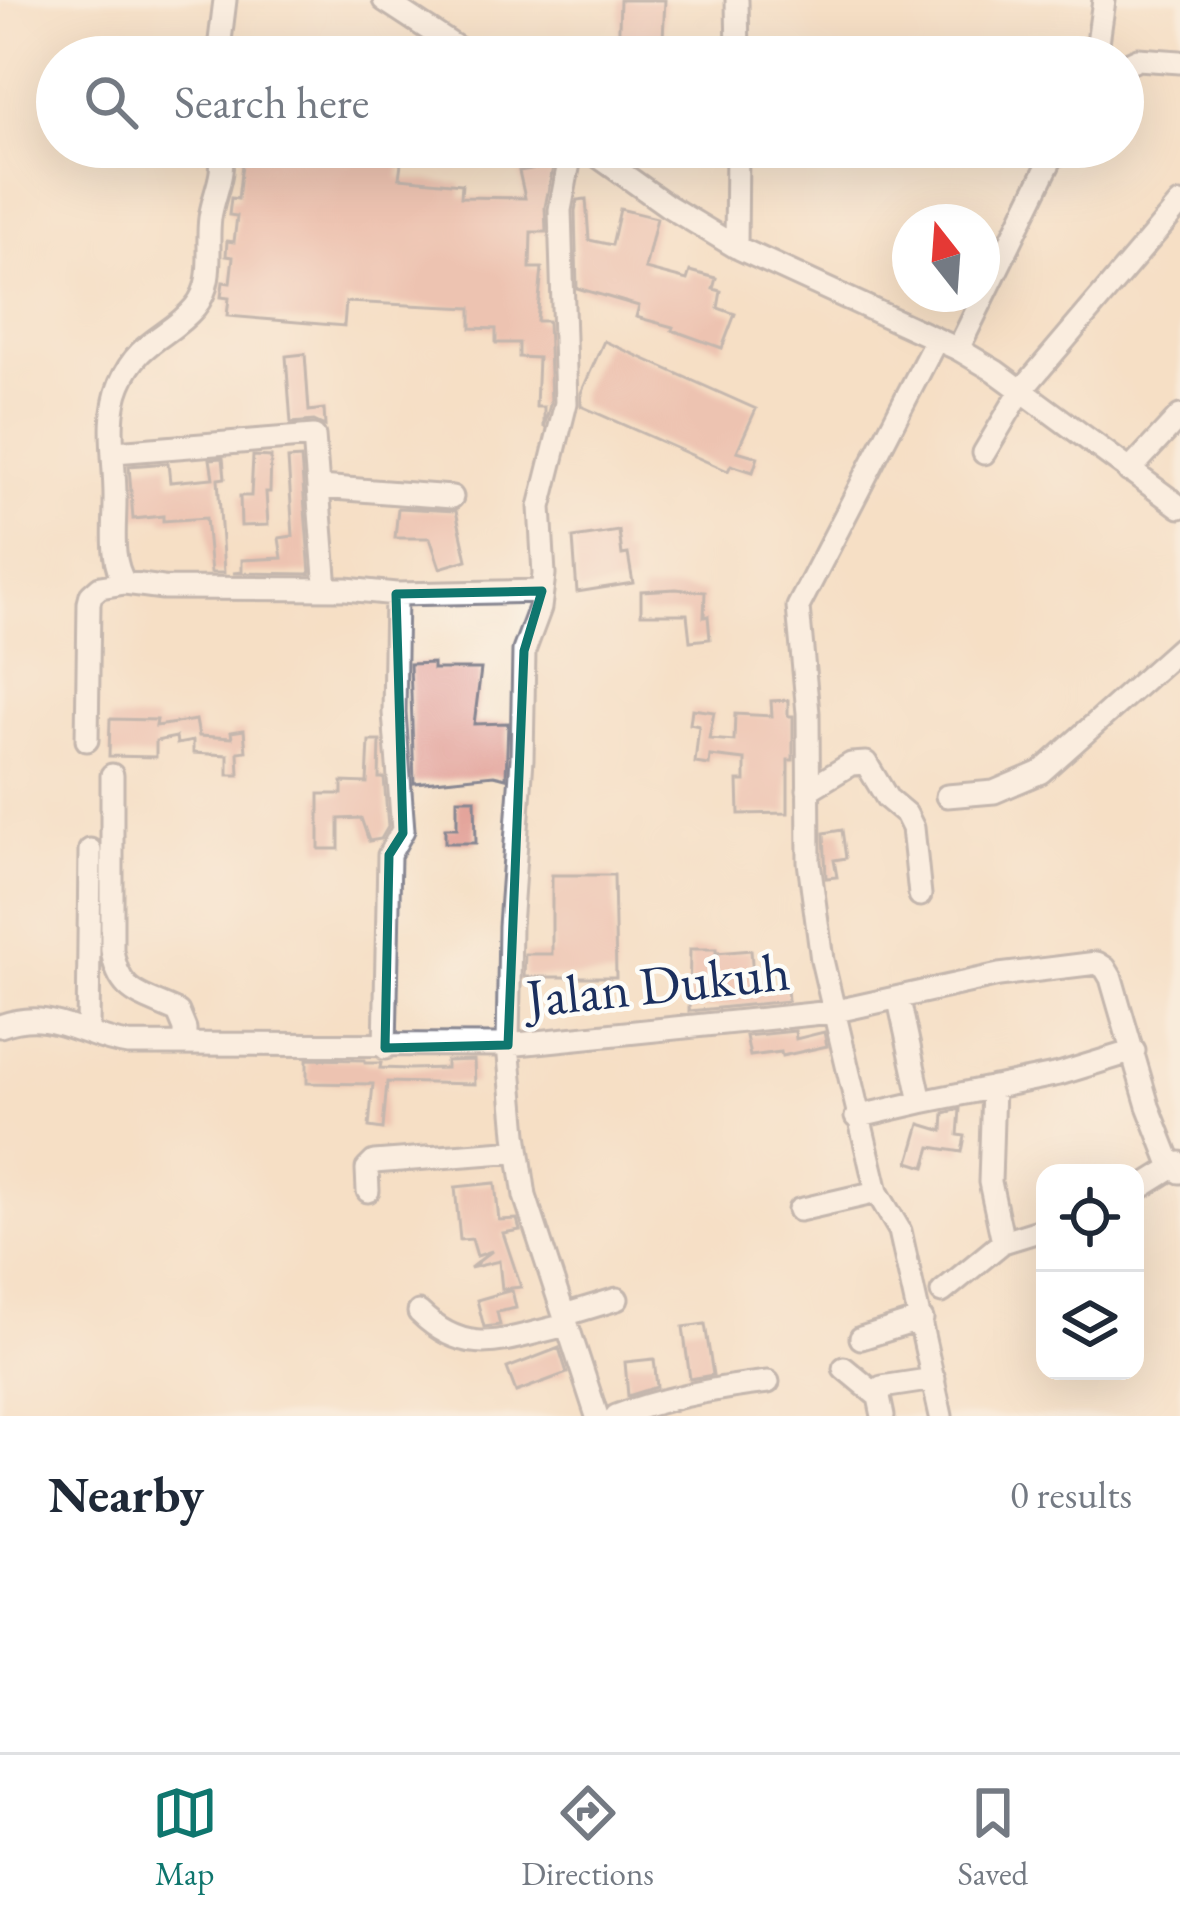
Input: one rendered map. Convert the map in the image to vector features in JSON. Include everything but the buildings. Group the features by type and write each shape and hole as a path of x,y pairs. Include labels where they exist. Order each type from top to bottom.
{"street":[{"path":"221,36 225,0"},
{"path":"384,0 439,36"},
{"path":"737,0 738,36"},
{"path":"1099,36 1104,0"},
{"path":"1144,59 1180,62"},
{"path":"124,583 115,545 112,404 127,370 146,345 186,316 203,293 210,213 222,168"},
{"path":"568,168 560,210 566,403 540,507 540,608 524,651 508,1045 525,1196 597,1416"},
{"path":"615,168 736,247 958,350 1180,506"},
{"path":"736,247 737,168"},
{"path":"958,350 1047,168"},
{"path":"984,453 1021,391 1180,204"},
{"path":"936,340 836,538 798,600 808,713 812,890 832,1012 877,1192 900,1231 941,1416"},
{"path":"1130,471 1180,416"},
{"path":"116,452 311,434 320,488 326,589"},
{"path":"320,488 452,497"},
{"path":"87,740 91,595 100,587 124,583 396,594 542,591"},
{"path":"385,1048 389,855 403,830 394,713 396,594"},
{"path":"947,796 994,792 1041,772 1180,648"},
{"path":"808,790 851,764 866,763 887,799 906,814 913,828 920,895"},
{"path":"112,775 116,974 126,988 178,1012 185,1044"},
{"path":"88,1032 90,850"},
{"name":"Jalan Dukuh","path":"0,1026 21,1020 55,1020 105,1041 128,1044 508,1045 832,1012 999,975 1097,963 1111,978 1148,1106 1177,1167"},
{"path":"899,1000 921,1102"},
{"path":"856,1117 1134,1052"},
{"path":"992,1088 990,1182 1003,1242"},
{"path":"368,1192 367,1168 374,1162 518,1151"},
{"path":"1144,1186 1177,1167"},
{"path":"799,1210 877,1192"},
{"path":"942,1292 1003,1242 1036,1232"},
{"path":"418,1312 446,1335 471,1342 565,1320 617,1299"},
{"path":"861,1338 922,1319"},
{"path":"844,1368 881,1407"},
{"path":"881,1407 879,1389 934,1379"},
{"path":"616,1416 712,1388 768,1382"}],"highlighted area":[{"path":"542,591 524,651 508,1045 385,1048 389,855 403,833 396,594"}]}
